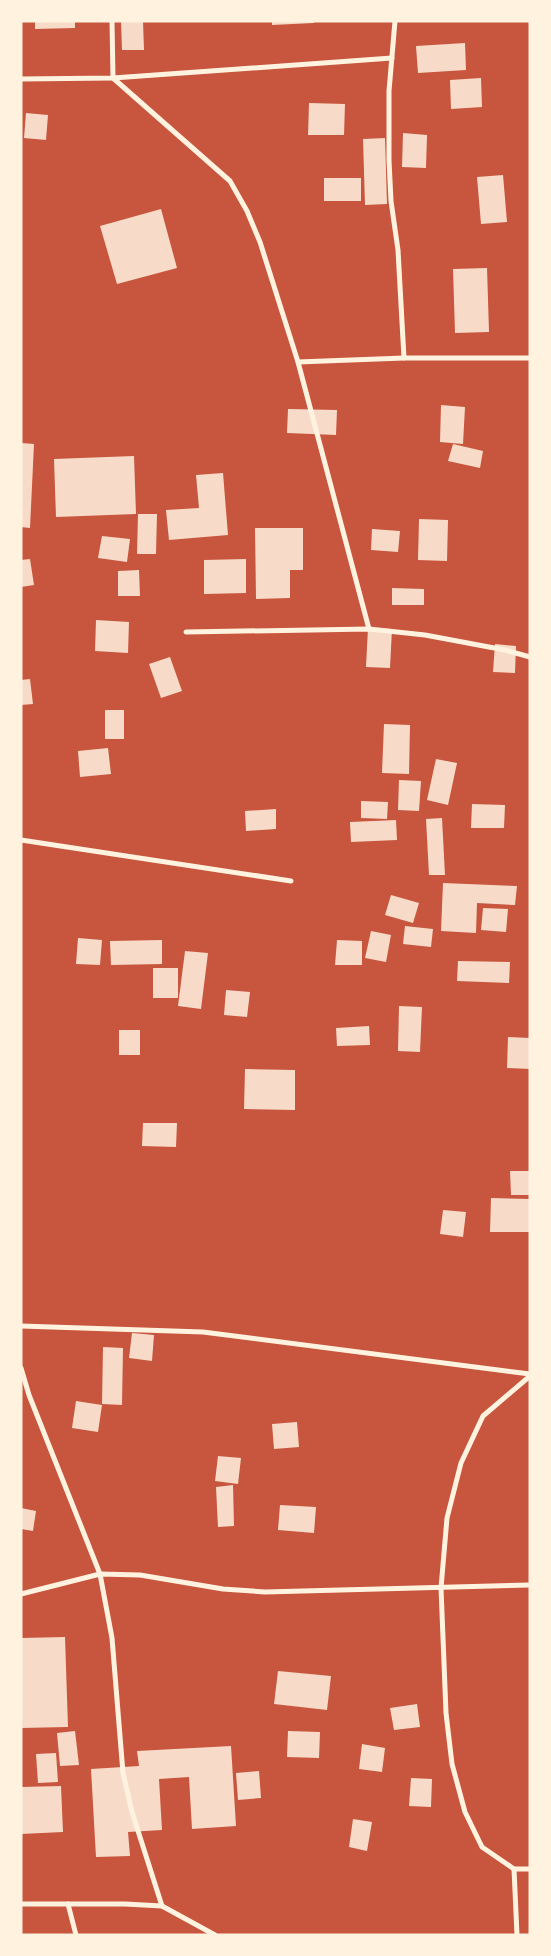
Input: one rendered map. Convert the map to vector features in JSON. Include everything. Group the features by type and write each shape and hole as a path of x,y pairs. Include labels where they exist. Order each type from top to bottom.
{"street":[{"path":"112,21 113,78 230,181 247,211 260,242 298,362 369,629"},
{"path":"394,21 389,91 389,160 391,201 398,250 404,358"},
{"path":"21,79 113,78 392,58"},
{"path":"298,362 404,358 530,358"},
{"path":"186,632 369,629 425,635 505,650 530,657"},
{"path":"21,840 291,881"},
{"path":"21,1326 203,1332 530,1375"},
{"path":"21,1368 29,1395 100,1574 112,1638 123,1773 132,1812 162,1906"},
{"path":"530,1375 483,1416 461,1463 447,1518 441,1588 446,1713 452,1764 465,1812 482,1847 514,1869 530,1869"},
{"path":"21,1594 100,1574 140,1575 222,1589 265,1592 530,1585"},
{"path":"514,1869 517,1935"},
{"path":"21,1904 162,1906 215,1935"},
{"path":"68,1904 76,1935"}],"building":[{"path":"35,21 75,21 75,28 35,29"},
{"path":"121,21 143,21 144,50 122,50"},
{"path":"272,21 314,21 314,23 272,25"},
{"path":"465,43 466,70 418,73 416,46"},
{"path":"481,78 482,107 451,109 450,80"},
{"path":"309,103 345,104 344,135 308,135"},
{"path":"26,113 48,115 46,140 24,138"},
{"path":"403,133 427,135 426,168 402,167"},
{"path":"385,138 387,204 365,205 363,139"},
{"path":"503,175 507,222 481,224 477,177"},
{"path":"324,178 361,178 361,201 324,201"},
{"path":"161,209 177,268 117,284 100,226"},
{"path":"487,268 489,332 455,333 453,269"},
{"path":"441,405 465,407 463,444 440,442"},
{"path":"288,409 337,410 336,435 287,433"},
{"path":"21,443 34,444 30,528 21,527"},
{"path":"453,444 483,451 480,468 448,461"},
{"path":"134,456 136,514 56,517 54,459"},
{"path":"223,473 228,535 169,540 166,510 199,508 196,475"},
{"path":"138,514 157,514 156,554 137,554"},
{"path":"419,519 448,520 447,561 418,560"},
{"path":"255,528 303,528 303,570 290,570 290,598 256,599"},
{"path":"372,529 400,531 398,552 371,550"},
{"path":"102,536 130,539 127,562 98,558"},
{"path":"30,559 34,585 21,587 21,560"},
{"path":"246,559 246,593 204,594 204,560"},
{"path":"139,570 140,596 118,596 118,571"},
{"path":"392,588 424,589 424,605 392,605"},
{"path":"96,620 129,622 128,653 95,651"},
{"path":"368,628 392,629 390,668 366,667"},
{"path":"495,644 516,646 515,673 493,672"},
{"path":"170,657 182,691 161,698 149,664"},
{"path":"30,679 33,704 21,705 21,680"},
{"path":"105,710 124,710 124,739 105,739"},
{"path":"384,724 410,725 409,774 382,773"},
{"path":"108,748 111,774 80,777 78,751"},
{"path":"436,759 457,763 448,805 427,800"},
{"path":"399,780 421,781 419,811 398,810"},
{"path":"361,801 388,802 387,819 361,818"},
{"path":"472,804 505,805 504,828 471,828"},
{"path":"276,809 276,829 246,831 245,811"},
{"path":"442,818 445,875 429,875 426,819"},
{"path":"396,820 397,840 351,842 350,822"},
{"path":"443,883 517,886 515,905 477,903 476,933 441,931"},
{"path":"391,895 419,903 413,923 385,915"},
{"path":"483,908 508,909 506,932 481,930"},
{"path":"405,926 433,929 431,947 403,944"},
{"path":"371,931 391,935 386,962 365,958"},
{"path":"78,938 102,940 100,965 76,964"},
{"path":"162,940 162,964 111,965 110,941"},
{"path":"337,940 362,941 362,965 335,965"},
{"path":"185,951 208,953 201,1009 178,1006"},
{"path":"458,961 510,962 509,983 457,981"},
{"path":"153,968 178,968 178,998 153,998"},
{"path":"226,990 250,992 247,1017 224,1015"},
{"path":"399,1006 422,1007 420,1052 398,1051"},
{"path":"369,1026 370,1045 337,1046 336,1028"},
{"path":"119,1030 140,1030 140,1055 119,1055"},
{"path":"508,1037 530,1038 530,1069 507,1068"},
{"path":"245,1069 295,1070 295,1110 244,1109"},
{"path":"143,1123 177,1123 176,1147 142,1146"},
{"path":"510,1171 529,1171 529,1195 511,1195"},
{"path":"491,1198 530,1199 530,1232 490,1232"},
{"path":"443,1210 466,1212 463,1237 440,1234"},
{"path":"132,1333 154,1335 152,1361 129,1358"},
{"path":"103,1347 123,1348 122,1405 102,1404"},
{"path":"76,1401 102,1405 98,1432 72,1428"},
{"path":"297,1422 299,1447 274,1449 272,1424"},
{"path":"218,1456 241,1458 238,1484 215,1481"},
{"path":"233,1485 234,1526 218,1527 216,1487"},
{"path":"280,1505 316,1507 314,1533 278,1530"},
{"path":"21,1508 36,1511 33,1531 21,1529"},
{"path":"65,1637 68,1727 21,1728 21,1638"},
{"path":"278,1671 331,1676 327,1710 274,1704"},
{"path":"417,1704 420,1727 394,1730 390,1708"},
{"path":"75,1731 79,1765 60,1766 57,1733"},
{"path":"288,1731 320,1732 319,1758 287,1757"},
{"path":"362,1744 385,1748 382,1772 359,1769"},
{"path":"231,1746 236,1826 192,1829 189,1777 159,1779 162,1830 128,1832 130,1856 96,1857 91,1769 139,1766 137,1751"},
{"path":"56,1753 58,1782 38,1783 36,1754"},
{"path":"259,1771 261,1798 238,1800 236,1773"},
{"path":"411,1778 432,1779 431,1807 409,1806"},
{"path":"61,1786 63,1832 21,1834 21,1787"},
{"path":"353,1819 372,1822 367,1851 349,1847"}]}
